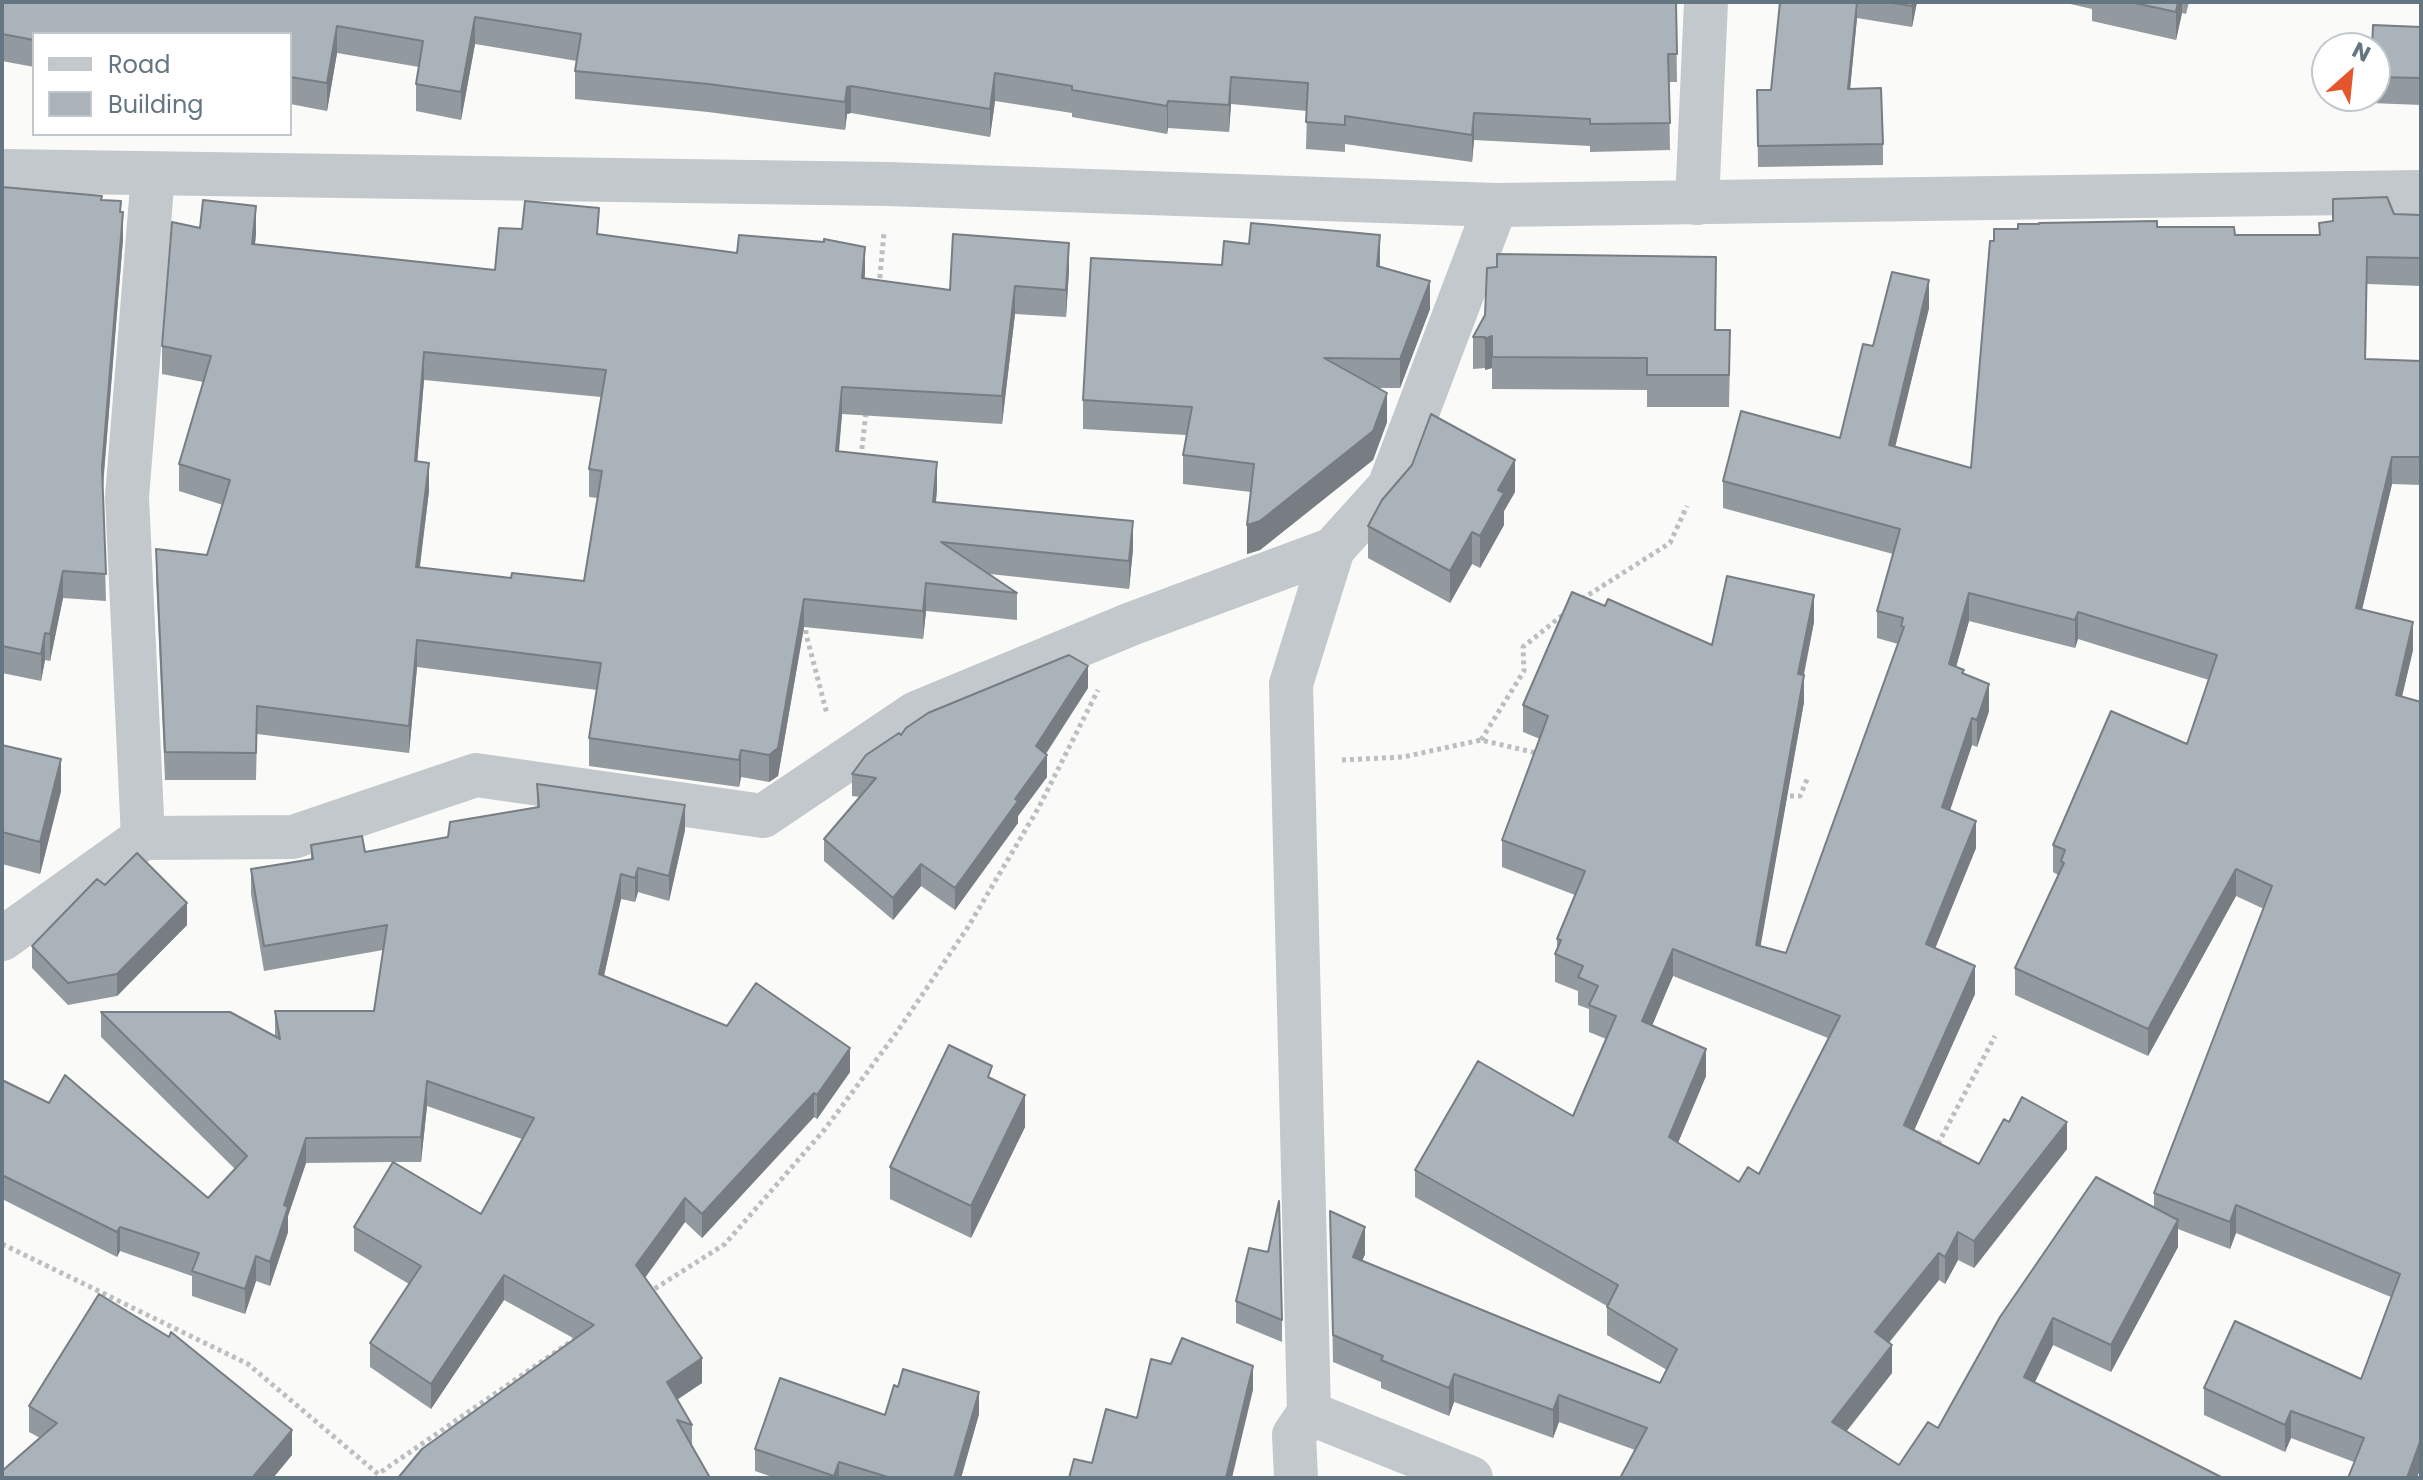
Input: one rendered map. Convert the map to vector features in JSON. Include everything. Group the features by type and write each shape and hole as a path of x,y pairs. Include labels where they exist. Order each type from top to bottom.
{"street":[{"path":"1697,203 1706,2"},
{"path":"2,171 888,184 1496,205 2421,192"},
{"path":"143,838 127,497 153,174"},
{"path":"1296,1478 1294,1435 1309,1413 1291,684 1333,549 1389,487 1496,205"},
{"path":"2,939 143,838 293,837 476,775 763,816 916,713 1131,624 1333,549"},
{"path":"1309,1413 1471,1478"}],"path":[{"path":"878,297 888,184"},
{"path":"859,470 868,398"},
{"path":"1481,740 1524,671 1523,647 1582,599 1670,543 1687,506"},
{"path":"805,619 806,634 840,765"},
{"path":"645,1295 725,1244 825,1129 897,1032 968,927 1039,807 1131,624"},
{"path":"1293,764 1403,757 1481,740 1552,756"},
{"path":"1777,795 1800,796 1808,777"},
{"path":"1938,1144 1995,1036"},
{"path":"2,1244 248,1364 378,1474 592,1328"}],"building":[{"path":"2,2 1676,2 1677,54 1668,54 1670,123 1590,124 1590,119 1474,113 1472,135 1345,116 1345,125 1306,122 1308,83 1231,77 1229,105 1168,101 1167,106 995,73 990,109 851,86 847,87 845,102 575,71 581,34 475,17 461,92 416,84 423,41 337,26 327,83 292,77 292,32 32,32 32,40 2,34"},
{"path":"1780,2 1857,2 1848,89 1881,88 1883,144 1758,146 1757,90 1771,90"},
{"path":"1886,2 1913,2 1912,6"},
{"path":"2130,2 2178,2 2176,12"},
{"path":"2373,25 2421,27 2421,78 2391,77 2391,32 2373,32"},
{"path":"2,187 102,196 101,200 121,201 120,212 123,212 102,468 106,574 63,571 50,634 45,633 41,654 2,646"},
{"path":"2387,197 2394,214 2421,215 2421,258 2367,257 2365,359 2421,361 2421,457 2392,457 2356,608 2413,622 2396,695 2421,702 2421,1439 2407,1478 2348,1478 2364,1438 2291,1411 2285,1425 2204,1388 2235,1321 2361,1379 2400,1274 2236,1205 2230,1222 2154,1193 2272,886 2236,869 2148,1029 2015,968 2064,863 2061,861 2065,850 2053,845 2111,711 2187,744 2217,655 2078,612 2075,620 1969,593 1949,664 1989,684 1977,720 1972,718 1942,807 1976,821 1926,944 1975,966 1904,1125 1979,1164 2004,1119 2009,1122 2022,1097 2067,1122 1974,1241 1958,1232 1945,1257 1939,1253 1875,1332 1892,1345 1832,1422 1899,1465 1928,1422 1938,1428 2000,1317 2096,1177 2178,1220 2111,1345 2053,1318 2024,1377 2223,1478 1620,1478 1647,1428 1559,1395 1553,1410 1454,1374 1449,1388 1381,1360 1383,1356 1333,1335 1330,1211 1365,1227 1353,1257 1660,1383 1677,1349 1607,1307 1618,1285 1415,1170 1478,1061 1573,1116 1616,1016 1589,1005 1598,986 1578,977 1583,966 1555,954 1561,940 1557,939 1585,871 1502,840 1548,716 1523,705 1572,592 1605,606 1608,599 1712,645 1727,576 1814,595 1798,674 1804,675 1756,945 1786,953 1904,627 1901,626 1903,618 1877,611 1900,529 1723,481 1741,411 1840,438 1863,344 1873,346 1892,272 1929,280 1889,445 1971,468 1990,241 1994,241 1994,229 2018,229 2018,224 2157,221 2157,227 2234,227 2235,235 2320,235 2319,223 2333,221 2333,199","holes":["1673,949 1840,1016 1759,1174 1748,1167 1739,1182 1669,1137 1706,1049 1642,1021"]},
{"path":"203,200 256,206 252,244 495,270 499,228 522,229 525,201 599,208 597,234 737,253 739,235 824,242 824,239 865,247 862,278 950,290 953,234 1069,243 1066,290 1015,286 1002,396 842,387 836,451 937,462 933,502 1133,521 1129,561 941,542 1017,593 926,583 923,611 804,599 778,748 769,755 741,750 739,760 589,738 601,663 417,640 409,726 257,706 256,753 165,752 156,549 207,555 230,480 179,464 211,356 162,346 172,222 200,228","holes":["424,352 606,370 589,469 602,471 584,581 512,573 511,578 416,567 429,463 415,461"]},
{"path":"1251,223 1380,235 1377,266 1430,281 1400,359 1324,358 1387,393 1373,431 1260,521 1247,525 1254,464 1183,455 1192,407 1083,400 1091,258 1222,265 1224,241 1249,244"},
{"path":"1497,254 1716,257 1715,330 1730,330 1729,375 1647,375 1647,358 1492,357 1492,336 1485,339 1473,337 1485,315 1487,268 1497,267"},
{"path":"1431,414 1515,460 1498,490 1504,493 1480,536 1472,532 1450,571 1368,526 1382,500 1412,465"},
{"path":"1069,655 1088,666 1036,746 1047,755 955,888 921,864 893,898 824,839 876,778 852,774 866,755 899,733 901,735 928,713"},
{"path":"2,745 61,759 40,842 2,832"},
{"path":"537,784 685,805 669,876 638,868 635,878 621,874 599,974 727,1026 756,983 850,1048 817,1095 814,1093 702,1214 685,1198 636,1265 702,1358 667,1382 692,1425 677,1420 709,1476 706,1478 398,1478 422,1449 594,1325 504,1275 431,1384 370,1343 421,1266 354,1227 393,1162 481,1214 534,1118 427,1081 421,1137 306,1138 284,1205 288,1207 270,1262 256,1256 245,1289 192,1271 199,1253 120,1227 117,1232 2,1175 2,1080 49,1103 65,1075 208,1198 247,1156 101,1012 230,1012 280,1039 275,1011 374,1011 387,925 264,946 251,869 313,859 311,845 362,836 365,852 448,837 450,822 539,807"},
{"path":"137,853 187,903 117,974 68,983 32,946 97,879 105,885"},
{"path":"949,1045 992,1066 988,1077 1025,1095 971,1206 890,1167"},
{"path":"1279,1201 1282,1320 1236,1301 1249,1248 1268,1252"},
{"path":"99,1294 169,1337 171,1332 292,1430 252,1478 2,1478 2,1471 57,1423 29,1406"},
{"path":"1182,1338 1253,1366 1226,1478 1069,1478 1074,1459 1092,1463 1106,1409 1137,1418 1151,1359 1171,1364"},
{"path":"903,1369 979,1392 954,1478 891,1478 839,1462 834,1476 755,1449 780,1378 885,1415 894,1385 898,1387"}]}
